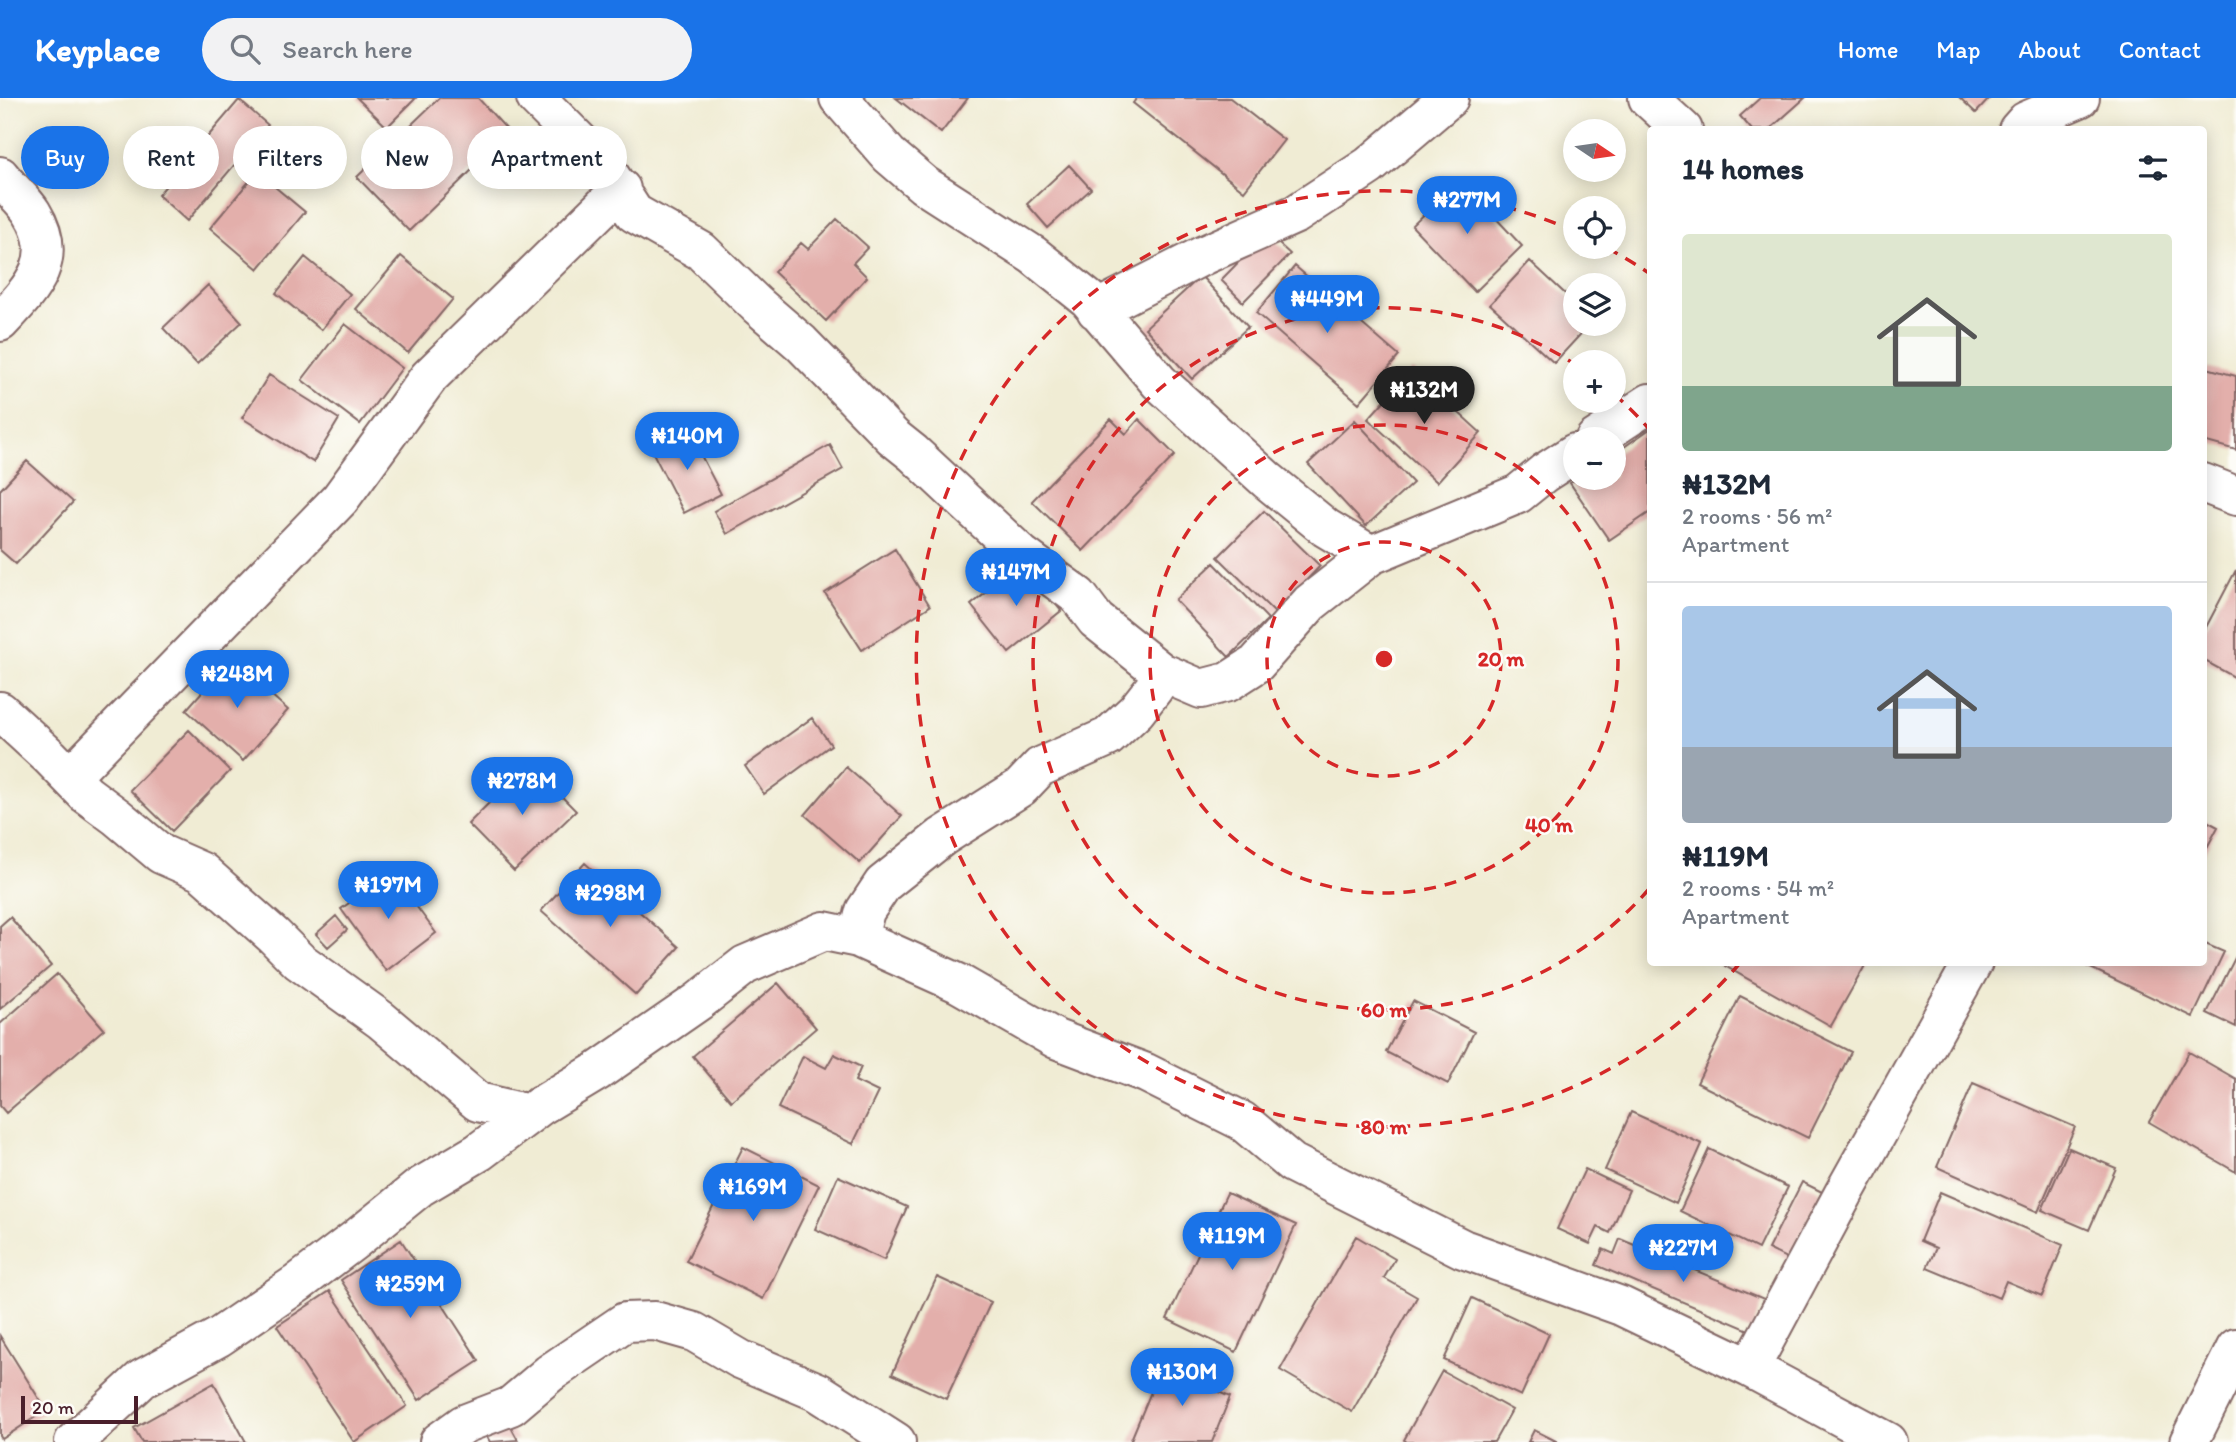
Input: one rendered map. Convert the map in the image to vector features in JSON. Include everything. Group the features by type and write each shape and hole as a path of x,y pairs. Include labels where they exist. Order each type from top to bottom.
{"street":[{"path":"536,98 564,126"},
{"path":"839,98 889,155 924,185 1033,255 1088,299 1159,382 1236,454 1326,528 1371,555"},
{"path":"1096,310 1204,255 1296,214 1369,166 1449,98"},
{"path":"1648,98 1680,126"},
{"path":"2022,126 2026,121 2080,98"},
{"path":"0,176 32,213 44,241 44,260 34,284 0,322"},
{"path":"70,777 340,499 429,377 621,189 634,213 701,251 801,343 893,437 1022,555 1078,596 1096,620 1161,672 1200,689 1228,682 1256,664 1310,603 1371,555 1517,494 1563,461"},
{"path":"1613,427 1647,405"},
{"path":"2207,485 2236,496"},
{"path":"858,938 865,911 883,884 942,837 1021,787 1040,767 1108,737 1148,696 1161,672"},
{"path":"0,711 86,794 161,854 202,872 299,961 381,1020 478,1102 529,1114"},
{"path":"74,1442 142,1379 219,1337 275,1299 356,1239 420,1186 479,1152 529,1114 598,1071 699,1001 745,965 824,931 858,938 958,982 1056,1040 1146,1073 1241,1121 1292,1163 1463,1249 1621,1306 1750,1368 1888,1442"},
{"path":"1750,1368 1971,966"},
{"path":"439,1442 464,1424 511,1406 561,1365 625,1322 655,1321 694,1332 740,1359 818,1392 896,1442"},
{"path":"2189,1442 2236,1348"}],"building":[{"path":"357,98 416,98 388,126"},
{"path":"439,98 478,98 504,126 467,126 467,175 453,188 453,126 410,126"},
{"path":"896,98 968,98 941,133"},
{"path":"1137,98 1230,98 1284,140 1244,191 1133,103"},
{"path":"1760,98 1805,98 1774,126 1749,126 1740,116"},
{"path":"1960,98 1990,98 1976,113"},
{"path":"239,100 268,125 233,126 233,166 219,183 219,126 217,126"},
{"path":"1069,165 1091,189 1048,228 1027,204"},
{"path":"1460,180 1522,246 1475,292 1412,226"},
{"path":"163,189 214,189 187,221 158,195"},
{"path":"243,189 277,189 305,212 258,269 210,228"},
{"path":"369,189 452,189 409,231"},
{"path":"837,219 868,247 853,263 867,277 826,321 774,272 801,243 808,249"},
{"path":"1267,233 1290,254 1243,302 1221,280"},
{"path":"401,256 453,299 408,353 356,309"},
{"path":"305,257 350,294 321,330 276,293"},
{"path":"1530,261 1563,292 1563,336 1579,336 1563,350 1554,363 1490,304"},
{"path":"1295,266 1399,356 1359,403 1256,313"},
{"path":"1201,276 1248,327 1192,379 1145,328"},
{"path":"208,285 242,322 197,364 163,328"},
{"path":"345,324 402,368 360,424 302,380"},
{"path":"2207,368 2236,376 2236,450 2207,442"},
{"path":"1412,370 1481,433 1437,482 1368,419"},
{"path":"269,375 339,419 313,462 242,418"},
{"path":"1111,419 1126,434 1139,419 1175,455 1083,551 1032,501"},
{"path":"1355,420 1413,483 1366,526 1308,464"},
{"path":"1647,431 1647,514 1609,540 1575,490 1626,490 1626,446"},
{"path":"689,432 721,494 684,513 652,451"},
{"path":"830,445 843,469 727,534 714,511"},
{"path":"27,461 73,502 16,564 0,550 0,490"},
{"path":"1264,511 1320,566 1275,613 1218,557"},
{"path":"895,549 930,606 862,650 825,593"},
{"path":"1023,563 1061,611 1009,653 971,605"},
{"path":"1214,563 1268,619 1229,657 1175,600"},
{"path":"2236,570 2236,678 2207,662 2207,625"},
{"path":"231,659 288,710 243,761 186,710"},
{"path":"812,718 831,745 764,794 745,766"},
{"path":"189,730 230,771 172,831 130,790"},
{"path":"529,763 576,811 514,871 468,824"},
{"path":"846,767 902,816 860,863 805,815"},
{"path":"2207,821 2218,827 2207,848"},
{"path":"585,863 679,947 636,995 541,911"},
{"path":"391,872 436,933 386,971 341,909"},
{"path":"336,916 347,930 328,947 316,934"},
{"path":"10,917 51,966 0,1009 0,926"},
{"path":"2207,945 2224,952 2193,1017 2086,966 2207,966"},
{"path":"2236,956 2236,1027 2207,1013"},
{"path":"1725,966 1865,966 1831,1026"},
{"path":"57,974 104,1029 6,1113 0,1106 0,1024"},
{"path":"778,983 816,1028 731,1101 693,1056"},
{"path":"1740,996 1851,1052 1808,1138 1697,1083"},
{"path":"1413,1001 1474,1032 1448,1084 1386,1052"},
{"path":"2189,1052 2236,1079 2236,1172 2149,1122"},
{"path":"834,1054 861,1067 855,1081 878,1092 853,1144 778,1108 803,1056 826,1068"},
{"path":"1973,1083 2075,1127 2038,1212 1937,1167"},
{"path":"1631,1112 1702,1144 1676,1203 1605,1170"},
{"path":"743,1147 819,1185 763,1299 686,1261"},
{"path":"2069,1148 2116,1168 2089,1230 2042,1210"},
{"path":"1709,1149 1788,1187 1758,1249 1680,1211"},
{"path":"1585,1169 1629,1190 1610,1233 1598,1227 1590,1244 1557,1229"},
{"path":"838,1176 907,1207 884,1260 815,1229"},
{"path":"1802,1182 1822,1192 1788,1259 1768,1249"},
{"path":"1940,1192 2063,1245 2042,1296 2006,1281 1999,1298 1927,1268 1936,1248 1920,1241"},
{"path":"1227,1193 1296,1225 1236,1352 1167,1319"},
{"path":"1356,1236 1395,1259 1384,1278 1417,1297 1352,1412 1280,1370"},
{"path":"1620,1239 1764,1299 1751,1331 1596,1265 1603,1249 1614,1254"},
{"path":"401,1240 479,1361 419,1400 341,1280"},
{"path":"937,1277 991,1302 946,1399 892,1374"},
{"path":"330,1291 407,1406 354,1442 277,1326"},
{"path":"1472,1298 1549,1334 1521,1396 1444,1360"},
{"path":"0,1336 46,1410 2,1439 0,1436"},
{"path":"1191,1363 1220,1375 1214,1390 1230,1397 1212,1442 1130,1442 1161,1368 1185,1378"},
{"path":"1442,1371 1512,1410 1494,1442 1404,1440"},
{"path":"214,1383 246,1442 142,1442 134,1428"},
{"path":"507,1420 518,1440 490,1442 485,1433"},
{"path":"1534,1430 1558,1442 1528,1442"}]}
